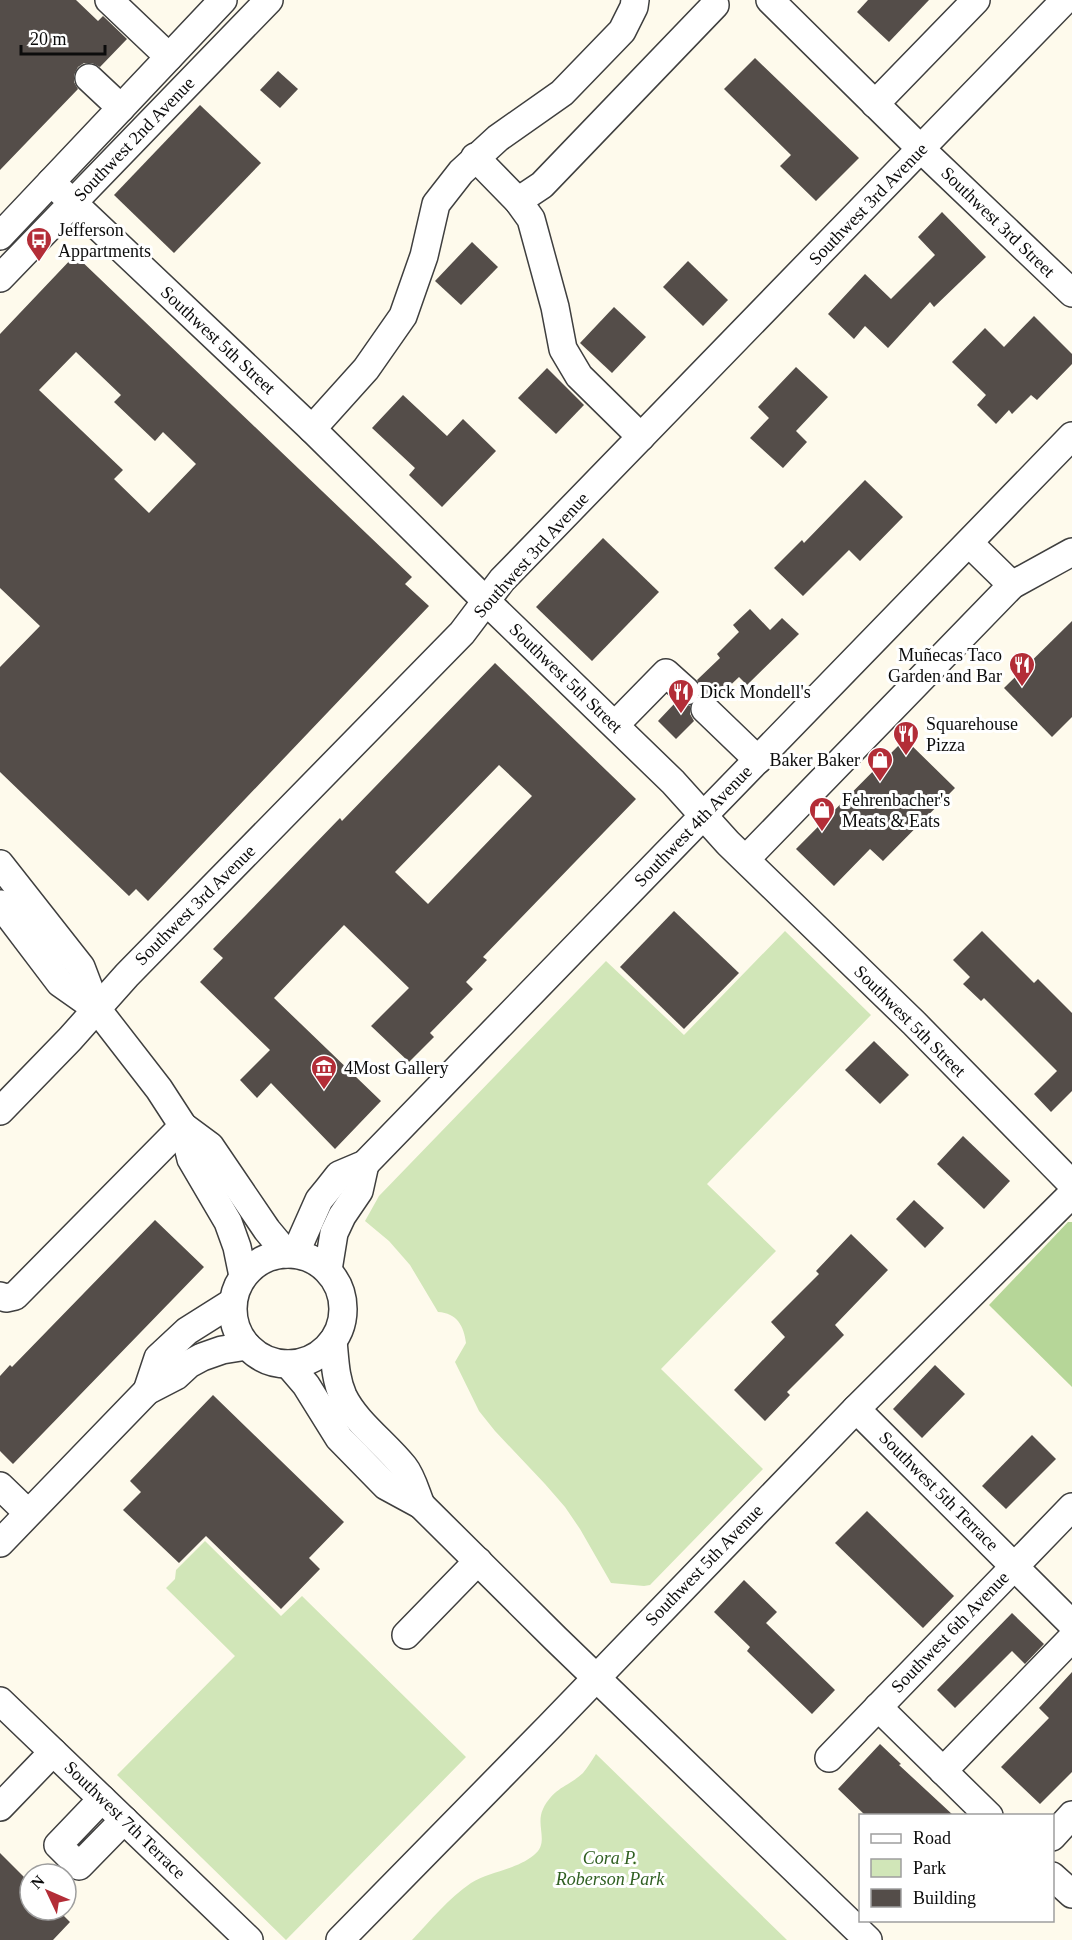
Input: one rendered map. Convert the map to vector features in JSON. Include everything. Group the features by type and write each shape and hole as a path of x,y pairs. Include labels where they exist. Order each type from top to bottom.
{"street":[{"path":"109,0 169,57"},
{"name":"Southwest 2nd Avenue","path":"0,236 223,0"},
{"name":"Southwest 2nd Avenue","path":"0,278 269,0"},
{"path":"312,429 366,369 403,316 424,256 436,204 475,157 562,93 622,31 635,0"},
{"name":"Southwest 3rd Street","path":"770,0 1072,293"},
{"path":"875,104 976,0"},
{"name":"Southwest 3rd Avenue","path":"0,1111 127,975 462,633 502,580 1065,0"},
{"path":"518,201 542,185 715,5"},
{"path":"89,78 121,108"},
{"path":"475,157 518,201 531,219 563,349 579,376 641,437"},
{"name":"Southwest 5th Street","path":"51,182 312,429 486,602 615,725 673,782 703,816 914,1023 1072,1184"},
{"name":"Southwest 4th Avenue","path":"291,1254 320,1200 339,1175 365,1164 1072,436"},
{"path":"969,543 1012,585"},
{"path":"746,859 1012,585 1072,552"},
{"path":"615,725 666,673 758,760"},
{"path":"0,864 81,967 97,1008 159,1089 183,1126 191,1159 228,1222 243,1276"},
{"path":"0,904 60,983 97,1008"},
{"path":"183,1126 210,1146 267,1230 291,1254"},
{"path":"0,1296 6,1298 15,1296 183,1126"},
{"name":"Southwest 4th Avenue","path":"328,1270 334,1233 342,1216 359,1191 365,1164"},
{"name":"Southwest 5th Avenue","path":"340,1940 856,1409 1072,1194"},
{"path":"278,1254 291,1254 317,1261 328,1270 337,1282 342,1297 343,1312 340,1328 333,1341 321,1353 305,1361 288,1364 266,1359 248,1346 238,1333 233,1318 233,1302 236,1289 252,1266 264,1258 278,1254"},
{"path":"147,1391 158,1358 187,1331 233,1302"},
{"path":"333,1341 337,1379 343,1396 370,1431 406,1469 421,1505"},
{"path":"0,1543 147,1391 176,1376 189,1364 202,1357 222,1350 248,1346"},
{"path":"288,1364 306,1385 339,1438 386,1486 421,1505 596,1678 868,1940"},
{"name":"Southwest 5th Terrace","path":"856,1409 1072,1624"},
{"path":"0,1486 28,1513"},
{"name":"Southwest 6th Avenue","path":"829,1758 1072,1507"},
{"path":"406,1635 478,1561"},
{"path":"943,1771 1072,1638"},
{"name":"Southwest 7th Terrace","path":"0,1701 249,1940"},
{"path":"878,1707 988,1814"},
{"path":"0,1807 53,1752"},
{"path":"102,1799 58,1845 65,1852 80,1866 124,1820"},
{"path":"1054,1837 1072,1815"},
{"path":"1054,1877 1072,1894"}],"green space":[{"path":"785,931 871,1015 707,1184 776,1251 661,1369 763,1469 650,1585 611,1583 565,1507 479,1411 455,1362 466,1343 461,1326 455,1318 438,1312 410,1265 389,1241 365,1221 379,1196 606,961 684,1035"},
{"path":"1068,1222 1072,1222 1072,1387 989,1305"},
{"path":"205,1541 281,1616 302,1596 466,1757 286,1940 117,1775 235,1656 166,1588 175,1579 176,1570"},
{"name":"Cora P. Roberson Park","path":"596,1754 787,1940 412,1940 447,1903 471,1883 519,1864 539,1850 542,1839 541,1815 547,1802 583,1773"}],"building":[{"path":"0,0 76,0 98,21 103,16 127,39 100,67 92,63 84,63 78,67 74,75 74,82 78,89 0,170"},
{"path":"868,0 929,0 889,42 857,12"},
{"path":"755,58 859,158 816,201 780,166 791,155 724,89"},
{"path":"278,71 298,89 280,108 260,90"},
{"path":"200,105 261,163 174,253 114,195"},
{"path":"942,212 986,257 934,307 930,302 888,348 865,326 854,339 828,314 865,274 891,299 935,255 918,237"},
{"path":"472,242 498,267 461,305 435,281"},
{"path":"75,255 412,577 405,584 429,606 148,901 136,889 129,896 0,772 0,667 40,626 0,588 0,334","holes":["76,352 121,395 114,402 155,441 163,432 196,464 149,513 114,479 123,470 39,390"]},
{"path":"688,261 728,300 703,326 663,287"},
{"path":"614,307 646,337 612,373 580,343"},
{"path":"1034,316 1072,354 1072,364 1037,400 1031,395 1012,414 1009,410 996,424 977,405 986,395 952,362 985,328 1004,347"},
{"path":"796,367 828,397 796,431 807,442 783,468 750,438 769,418 758,407"},
{"path":"547,368 584,405 556,434 518,398"},
{"path":"403,395 447,436 463,419 496,451 442,507 409,475 415,468 372,428"},
{"path":"865,480 903,517 860,561 849,550 803,596 774,568 802,540 804,543"},
{"path":"603,538 659,592 592,661 536,607"},
{"path":"750,609 770,630 782,618 799,634 747,685 739,677 717,698 709,694 701,694 701,687 697,680 720,658 717,654 739,632 733,625"},
{"path":"1072,621 1072,717 1052,737 1004,688"},
{"path":"495,663 636,799 483,957 487,960 466,982 473,989 430,1033 434,1037 409,1062 371,1026 409,988 344,925 274,998 381,1101 335,1149 271,1083 257,1098 240,1080 270,1050 200,982 223,958 213,949 340,818 342,821","holes":["499,765 532,796 428,904 395,872"]},
{"path":"675,703 690,706 690,714 694,721 676,739 658,721"},
{"path":"905,739 955,788 883,861 870,849 834,886 796,849"},
{"path":"674,911 739,973 684,1029 620,967"},
{"path":"982,931 1034,983 1038,979 1072,1013 1072,1091 1051,1112 1034,1094 1057,1071 984,998 981,1001 963,984 970,977 953,960"},
{"path":"874,1041 909,1075 880,1104 845,1070"},
{"path":"963,1136 1010,1181 984,1209 937,1164"},
{"path":"914,1200 944,1228 925,1248 896,1219"},
{"path":"155,1220 204,1267 13,1464 0,1451 0,1376 10,1365 12,1367"},
{"path":"851,1234 888,1270 835,1325 844,1335 787,1392 790,1395 765,1421 734,1390 785,1337 771,1322 819,1274 816,1271"},
{"path":"935,1365 965,1394 922,1438 893,1409"},
{"path":"213,1395 344,1522 309,1558 320,1569 281,1609 206,1536 179,1563 123,1510 141,1492 130,1481"},
{"path":"1032,1435 1056,1459 1006,1509 982,1486"},
{"path":"867,1511 954,1596 923,1628 835,1543"},
{"path":"744,1580 777,1612 766,1623 835,1690 812,1714 747,1651 750,1647 714,1612"},
{"path":"1012,1613 1044,1644 1025,1664 1012,1651 955,1708 937,1690"},
{"path":"1072,1672 1072,1772 1040,1804 1001,1767 1049,1718 1039,1708"},
{"path":"880,1744 952,1814 864,1814 838,1789"},
{"path":"0,1853 18,1871 18,1922 70,1922 53,1940 0,1940"}],"place":[{"name":"Jefferson Appartments","path":"39,263"},
{"name":"Muñecas Taco Garden and Bar","path":"1022,688"},
{"name":"Dick Mondell's","path":"681,715"},
{"name":"Squarehouse Pizza","path":"906,757"},
{"name":"Baker Baker","path":"880,783"},
{"name":"Fehrenbacher's Meats & Eats","path":"822,833"},
{"name":"4Most Gallery","path":"324,1091"}]}
